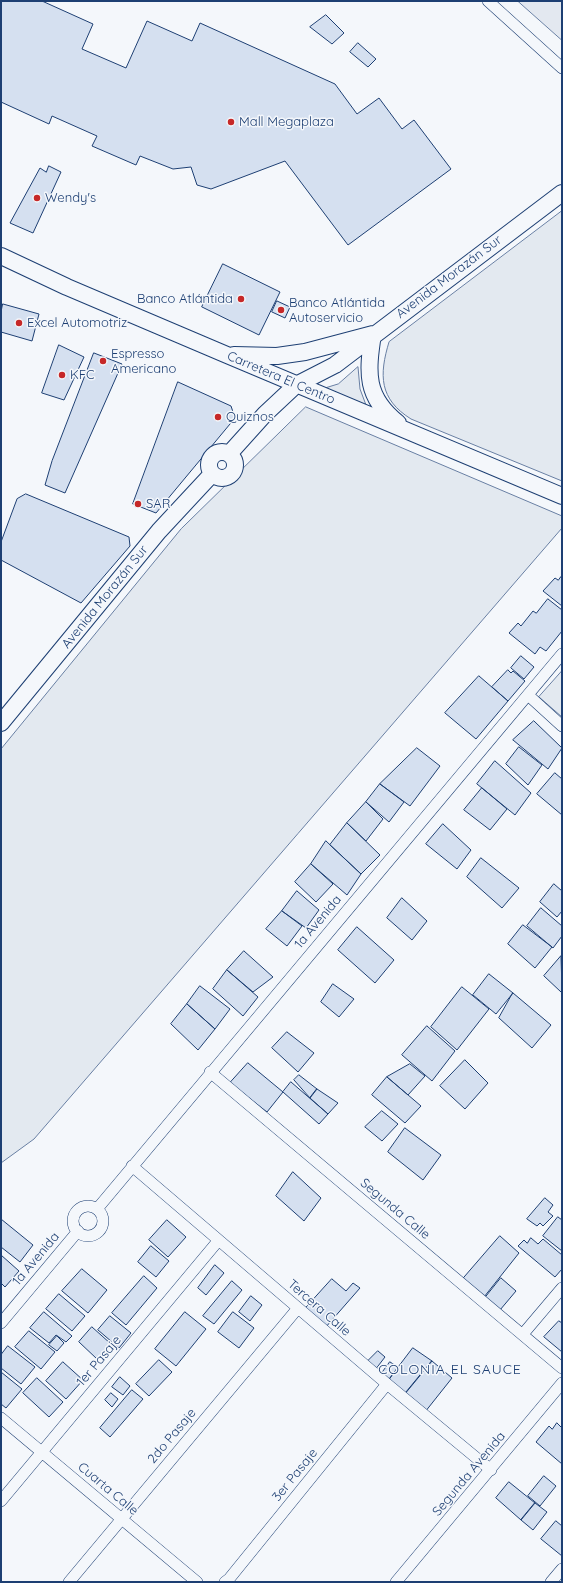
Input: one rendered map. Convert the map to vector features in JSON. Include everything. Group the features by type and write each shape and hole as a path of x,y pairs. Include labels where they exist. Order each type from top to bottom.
{"main road":[{"name":"Avenida Morazán Sur","path":"1,724 159,531 212,474 220,478 228,477 232,474 235,466 233,458 230,454 265,414 296,384 335,365 373,334 562,193"},
{"name":"Carretera El Centro","path":"1,256 67,287 226,356 562,496"},
{"path":"226,356 276,356 305,352 373,334 369,363 369,379 373,392 385,412 412,434"}],"street":[{"path":"488,1 562,68"},
{"name":"1a Avenida","path":"97,1209 210,1072 562,654"},
{"path":"528,695 562,726"},
{"name":"Segunda Calle","path":"210,1072 562,1368"},
{"name":"Tercera Calle","path":"132,1166 386,1384 491,1470"},
{"name":"1a Avenida","path":"87,1206 97,1209 102,1216 102,1226 99,1230 91,1236 82,1234 78,1231 73,1223 75,1213 78,1209 87,1206"},
{"name":"1a Avenida","path":"1,1323 78,1231"},
{"name":"1er Pasaje","path":"1,1501 218,1241"},
{"path":"523,1334 562,1288"},
{"name":"2do Pasaje","path":"69,1582 298,1308"},
{"name":"Segunda Avenida","path":"396,1582 491,1470 562,1383"},
{"name":"3er Pasaje","path":"224,1582 229,1580 386,1384"},
{"name":"Cuarta Calle","path":"1,1418 196,1582"},
{"path":"551,1582 562,1569"}],"shaded area":[{"path":"518,1 562,1 562,40"},
{"path":"562,211 562,481 411,419 400,411 387,395 383,376 389,342"},
{"path":"358,367 360,389 366,405 325,388 338,384"},
{"path":"306,407 562,516 562,528 34,1139 1,1163 1,749 181,529"},
{"path":"562,671 562,717 539,697"}],"building":[{"name":"Mall Megaplaza","path":"1,1 42,1 93,24 82,49 126,68 147,21 192,41 200,23 335,84 357,114 379,98 402,129 414,120 451,169 348,245 285,161 211,189 197,185 191,167 173,169 140,156 136,165 92,146 97,136 52,116 49,124 1,102"},
{"path":"326,15 344,33 332,44 310,27"},
{"path":"358,43 376,59 368,67 350,52"},
{"name":"Wendy's","path":"49,166 61,172 33,233 10,223 40,168 46,172"},
{"name":"Banco Atlántida","path":"223,264 280,292 259,335 202,307"},
{"name":"Banco Atlántida Autoservicio","path":"277,301 290,307 285,318 272,312"},
{"name":"Excel Automotriz","path":"3,304 39,314 32,341 1,332 1,312"},
{"name":"KFC","path":"59,345 84,357 64,400 42,393"},
{"path":"94,353 122,364 65,493 45,485 52,461"},
{"path":"178,382 231,406 235,418 156,513 133,504"},
{"path":"26,494 129,537 130,546 81,603 1,560 1,542 17,499"},
{"path":"561,577 562,606 543,591 555,578 558,580"},
{"path":"548,599 562,610 562,631 546,651 540,647 535,654 509,633 518,623 521,626 533,611 536,613"},
{"path":"521,656 534,667 524,679 511,668"},
{"path":"508,670 511,673 513,671 525,681 508,701 492,687"},
{"path":"479,676 508,701 476,739 445,713"},
{"path":"534,721 562,748 548,769 513,740"},
{"path":"519,747 542,765 528,785 506,764"},
{"path":"417,748 440,766 410,806 380,784"},
{"path":"495,761 531,793 515,815 477,784"},
{"path":"555,773 562,779 562,815 537,794"},
{"path":"380,784 404,802 389,822 366,802"},
{"path":"482,788 507,809 490,830 464,810"},
{"path":"366,802 383,819 366,841 347,823"},
{"path":"347,823 380,855 361,874 330,845"},
{"path":"443,824 471,850 457,869 426,844"},
{"path":"326,841 361,874 347,895 311,864"},
{"path":"481,858 519,888 502,908 467,877"},
{"path":"311,864 333,884 316,902 295,882"},
{"path":"554,884 562,891 562,911 557,917 540,902"},
{"path":"297,891 319,910 306,928 282,911"},
{"path":"402,898 427,921 412,940 387,918"},
{"path":"541,908 562,926 562,936 553,948 527,926"},
{"path":"282,911 302,926 287,946 266,929"},
{"path":"523,925 552,947 535,968 508,944"},
{"path":"357,927 394,960 375,983 338,950"},
{"path":"244,951 273,977 253,992 227,970"},
{"path":"561,956 562,990 561,992 544,976"},
{"path":"227,970 258,997 243,1016 213,989"},
{"path":"489,974 513,993 496,1014 473,995"},
{"path":"333,984 354,999 339,1017 321,1002"},
{"path":"200,986 230,1009 215,1029 187,1004"},
{"path":"462,987 489,1009 457,1050 431,1027"},
{"path":"513,993 551,1025 532,1048 499,1018"},
{"path":"187,1004 215,1029 198,1050 171,1024"},
{"path":"427,1026 455,1051 432,1081 402,1055"},
{"path":"287,1032 314,1053 298,1072 272,1048"},
{"path":"465,1060 488,1083 465,1109 440,1086"},
{"path":"248,1063 283,1092 267,1112 230,1083"},
{"path":"410,1064 425,1076 408,1095 387,1077"},
{"path":"299,1075 317,1089 310,1098 294,1080"},
{"path":"387,1077 421,1106 405,1123 372,1095"},
{"path":"291,1082 328,1114 319,1124 283,1092"},
{"path":"317,1089 338,1103 328,1114 310,1098"},
{"path":"382,1111 398,1124 382,1141 365,1127"},
{"path":"405,1128 441,1155 423,1180 388,1152"},
{"path":"293,1172 321,1198 304,1221 276,1196"},
{"path":"545,1198 553,1205 548,1212 553,1216 543,1226 540,1223 537,1226 527,1219"},
{"path":"558,1217 562,1220 562,1251 543,1236"},
{"path":"1,1219 33,1245 20,1262 1,1247"},
{"path":"167,1220 186,1237 168,1257 149,1240"},
{"path":"500,1236 519,1253 484,1297 462,1280"},
{"path":"531,1238 538,1244 543,1239 562,1255 562,1269 555,1277 518,1246 524,1240 527,1243"},
{"path":"151,1246 169,1261 156,1277 138,1262"},
{"path":"1,1255 19,1271 5,1287 1,1283"},
{"path":"215,1265 224,1273 206,1295 198,1288"},
{"path":"82,1269 107,1290 88,1313 62,1291"},
{"path":"144,1276 157,1288 126,1325 112,1313"},
{"path":"501,1278 516,1291 500,1310 485,1298"},
{"path":"332,1279 346,1291 353,1283 360,1288 325,1328 304,1310"},
{"path":"232,1281 242,1290 214,1324 203,1316"},
{"path":"59,1294 85,1316 72,1331 46,1309"},
{"path":"251,1296 262,1305 250,1321 239,1312"},
{"path":"44,1312 72,1336 66,1342 56,1335 49,1343 30,1328"},
{"path":"185,1312 206,1329 176,1366 155,1349"},
{"path":"233,1312 254,1328 239,1348 218,1332"},
{"path":"110,1316 131,1333 119,1348 98,1330"},
{"path":"559,1321 562,1323 562,1352 544,1337"},
{"path":"92,1327 111,1344 97,1359 79,1342"},
{"path":"29,1331 55,1352 41,1369 15,1347"},
{"path":"57,1336 64,1343 57,1351 49,1345"},
{"path":"8,1346 35,1367 21,1384 1,1368 1,1355"},
{"path":"413,1348 432,1361 404,1395 388,1381"},
{"path":"378,1351 385,1357 375,1370 366,1363"},
{"path":"159,1360 172,1372 149,1396 136,1384"},
{"path":"432,1361 452,1378 425,1412 404,1395"},
{"path":"63,1362 83,1380 66,1399 46,1381"},
{"path":"390,1362 398,1367 388,1381 382,1373"},
{"path":"1,1372 22,1389 6,1408 1,1404"},
{"path":"120,1377 130,1386 123,1395 112,1387"},
{"path":"37,1378 63,1402 49,1417 23,1393"},
{"path":"132,1390 143,1399 110,1437 100,1428"},
{"path":"111,1393 118,1399 112,1407 105,1400"},
{"path":"557,1423 562,1428 562,1464 536,1442 549,1426 552,1429"},
{"path":"544,1476 556,1486 540,1506 528,1496"},
{"path":"509,1482 535,1503 521,1520 496,1498"},
{"path":"535,1503 547,1512 533,1530 521,1520"},
{"path":"556,1521 562,1526 562,1556 541,1539"}],"place":[{"name":"Mall Megaplaza","path":"231,122"},
{"name":"Wendy's","path":"37,198"},
{"name":"Banco Atlántida","path":"241,299"},
{"name":"Banco Atlántida Autoservicio","path":"281,310"},
{"name":"Excel Automotriz","path":"19,323"},
{"name":"Espresso Americano","path":"103,361"},
{"name":"KFC","path":"62,375"},
{"name":"Quiznos","path":"218,417"},
{"name":"SAR","path":"138,504"}],"district":[{"name":"COLONIA EL SAUCE","path":"450,1370"}]}
